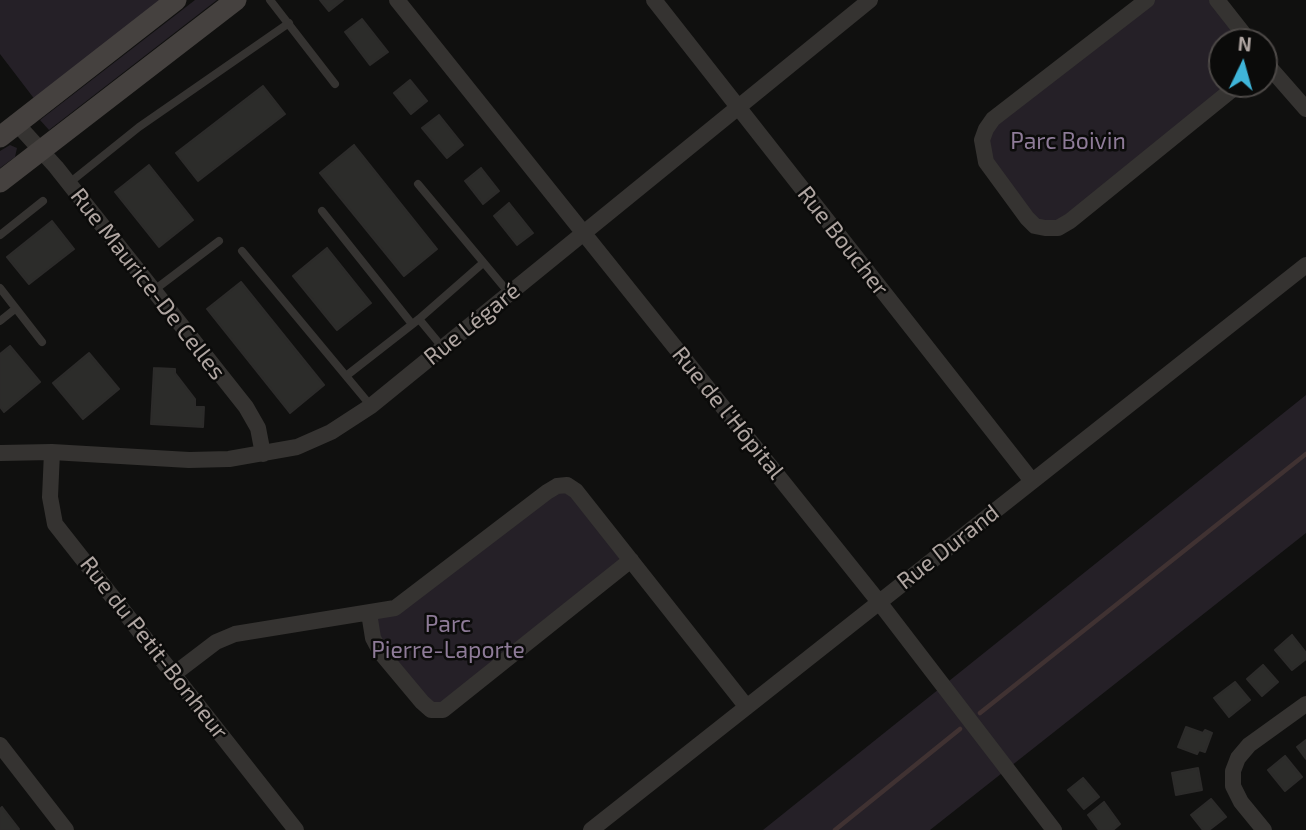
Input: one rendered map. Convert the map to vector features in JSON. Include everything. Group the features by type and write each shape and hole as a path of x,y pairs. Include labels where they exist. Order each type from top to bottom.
{"street":[{"path":"8,130 176,0"},
{"path":"0,183 236,0"},
{"name":"Rue de l'Hôpital","path":"397,0 879,602 1054,830"},
{"name":"Rue Boucher","path":"654,0 1032,481"},
{"name":"Rue Légaré","path":"0,453 52,452 189,460 229,459 297,447 331,432 371,406 870,0"},
{"path":"1147,0 993,119 986,129 982,140 986,162 1027,218 1035,226 1045,228 1058,228 1070,221 1222,98"},
{"path":"1217,0 1239,28"},
{"path":"1278,78 1306,109"},
{"name":"Rue Maurice-De Celles","path":"8,130 41,151 246,407 258,428 262,454"},
{"name":"Rue Durand","path":"590,830 1306,265"},
{"name":"Rue du Petit-Bonheur","path":"52,452 50,497 55,524 296,830"},
{"path":"174,674 216,642 235,634 395,608 557,486 567,485 576,491 746,706"},
{"path":"369,613 373,638 381,653 422,702 432,710 443,710 631,560"},
{"path":"1264,830 1241,802 1233,786 1233,771 1238,758 1249,746 1306,704"},
{"path":"0,745 66,830"}],"lane":[{"path":"270,0 335,84"},
{"path":"68,184 139,127 289,23"},
{"path":"418,184 509,293"},
{"path":"0,235 43,201"},
{"path":"322,211 416,321 443,348"},
{"path":"153,291 219,241"},
{"path":"242,251 371,406"},
{"path":"346,376 416,321 483,263"},
{"path":"0,288 42,342"},
{"path":"0,321 15,309"}],"green space":[{"path":"0,0 176,0 39,105 0,54"},
{"path":"195,0 217,0 49,130 40,120"},
{"name":"Parc Boivin","path":"1147,0 1217,0 1239,28 1208,28 1208,98 1222,98 1070,221 1045,228 986,162 986,129"},
{"path":"10,145 17,148 15,157 0,168 0,151"},
{"path":"1306,395 1306,533 930,830 763,830"},
{"name":"Parc Pierre-Laporte","path":"567,485 631,560 431,710 381,653 369,613 395,608"}],"building":[{"path":"320,0 343,0 329,11"},
{"path":"362,19 388,52 370,65 345,32"},
{"path":"410,80 427,101 411,114 394,93"},
{"path":"263,86 285,114 198,181 176,153"},
{"path":"439,115 463,145 447,158 422,128"},
{"path":"354,145 437,249 404,276 320,173"},
{"path":"149,165 193,220 159,247 115,192"},
{"path":"481,168 499,191 483,204 465,181"},
{"path":"509,203 533,233 517,245 494,216"},
{"path":"52,221 74,249 29,284 7,257"},
{"path":"327,248 371,303 337,330 293,276"},
{"path":"241,282 324,385 290,413 207,309"},
{"path":"10,346 40,382 4,412 0,407 0,354"},
{"path":"89,353 119,389 83,419 53,383"},
{"path":"154,368 175,369 175,373 195,399 195,407 204,407 203,427 151,424"},
{"path":"1292,635 1306,653 1306,659 1292,670 1275,650"},
{"path":"1263,665 1278,682 1262,696 1247,679"},
{"path":"1235,682 1250,700 1229,717 1214,698"},
{"path":"1186,727 1212,733 1205,752 1199,750 1197,754 1178,747"},
{"path":"1306,740 1306,759 1297,747"},
{"path":"1285,756 1302,777 1285,791 1268,770"},
{"path":"1198,768 1202,790 1176,795 1172,773"},
{"path":"1083,778 1099,797 1084,809 1068,790"},
{"path":"1211,799 1226,817 1209,830 1203,830 1191,815"},
{"path":"1104,802 1120,824 1113,830 1099,830 1088,815"},
{"path":"2,807 19,829 18,830 0,830"}],"waterway":[{"path":"980,713 1306,454"},
{"path":"835,830 960,729"}]}
